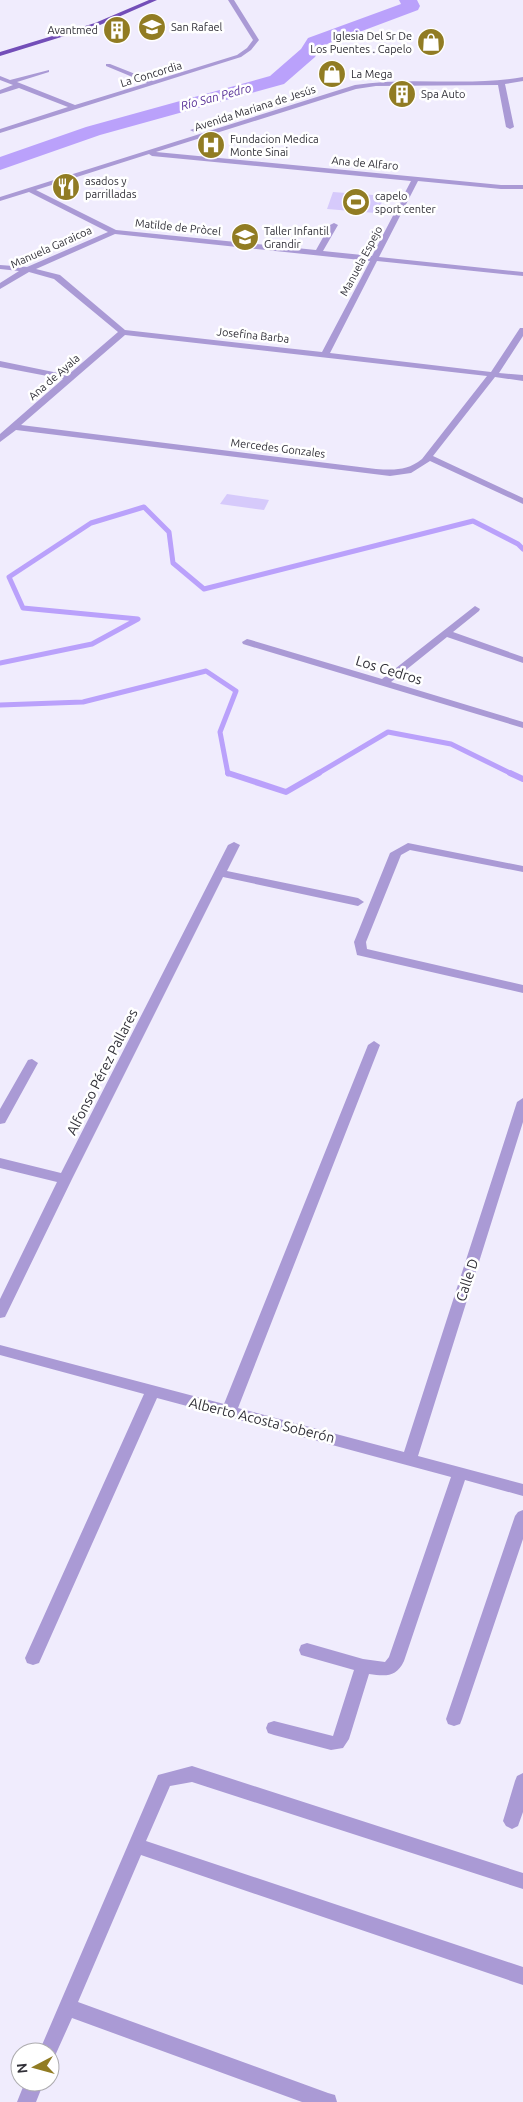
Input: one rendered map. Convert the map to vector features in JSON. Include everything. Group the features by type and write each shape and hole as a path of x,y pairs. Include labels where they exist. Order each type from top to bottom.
{"main road":[{"path":"0,54 76,31 127,13 154,0"}],"street":[{"name":"La Concordia","path":"0,131 231,60 256,42 255,36 231,0"},
{"path":"108,65 154,83"},
{"path":"10,82 47,71"},
{"name":"Avenida Mariana de Jesús","path":"0,191 362,78 480,78 523,72"},
{"path":"0,78 76,108"},
{"path":"362,78 369,84"},
{"name":"Avenida Mariana de Jesús","path":"0,199 369,84 501,83 523,79"},
{"path":"501,83 510,127"},
{"path":"0,92 18,86"},
{"path":"136,149 146,154"},
{"name":"Ana de Alfaro","path":"146,154 501,187 523,187"},
{"name":"Manuela Espejo","path":"325,354 416,179"},
{"name":"Matilde de Pròcel","path":"20,185 114,232 523,274"},
{"path":"318,254 334,225"},
{"name":"Manuela Garaicoa","path":"0,287 10,278 114,232"},
{"path":"0,267 30,270 57,277 123,332"},
{"name":"Mercedes Gonzales","path":"14,427 376,472 409,472 417,468 428,457 494,373 523,330"},
{"name":"Josefina Barba","path":"123,332 494,373 523,378"},
{"name":"Ana de Ayala","path":"0,439 123,332"},
{"path":"0,364 69,378"},
{"path":"428,457 523,501"},
{"path":"384,683 474,609"},
{"path":"445,633 523,660"},
{"name":"Los Cedros","path":"247,642 523,725"},
{"name":"Alfonso Pérez Pallares","path":"0,1313 65,1179 234,845"},
{"path":"523,869 408,846 396,853 360,942 361,952 523,989"},
{"path":"220,873 358,902"},
{"path":"230,1412 374,1045"},
{"path":"0,1120 32,1063"},
{"name":"Calle D","path":"410,1458 523,1102"},
{"path":"0,1163 65,1179"},
{"name":"Alberto Acosta Soberón","path":"0,1350 152,1392 410,1458 523,1490"},
{"path":"33,1658 152,1392"},
{"path":"307,1650 363,1666 389,1669 396,1661 460,1472"},
{"path":"454,1719 523,1516"},
{"path":"274,1728 331,1744 337,1743 341,1739 363,1666"},
{"path":"52,2042 164,1780 192,1774 523,1881"},
{"path":"512,1820 523,1782"},
{"path":"137,1846 523,1976"},
{"path":"67,2007 328,2102"}],"shaded area":[{"name":"capelo sport center","path":"333,192 386,196 375,213 327,209"},
{"path":"227,494 269,500 264,510 220,504"}],"waterway":[{"name":"Río San Pedro","path":"0,164 93,131 277,80 308,53 315,42 411,6 408,0"},
{"path":"0,663 92,644 138,619 23,608 9,577 91,523 144,507 169,532 173,563 204,589 473,521 518,544 523,549"},
{"path":"0,705 83,702 206,671 236,691 220,732 228,774"},
{"path":"317,774 388,732 451,744 512,774"},
{"path":"228,773 286,792 319,773"},
{"path":"510,773 523,779"}],"place":[{"name":"San Rafael","path":"152,27"},
{"name":"Avantmed","path":"117,30"},
{"name":"Iglesia Del Sr De Los Puentes . Capelo","path":"431,42"},
{"name":"La Mega","path":"332,74"},
{"name":"Spa Auto","path":"402,94"},
{"name":"Fundacion Medica Monte Sinai","path":"211,145"},
{"name":"asados y parrilladas","path":"66,187"},
{"name":"capelo sport center","path":"356,202"},
{"name":"Taller Infantil Grandir","path":"245,237"}]}
